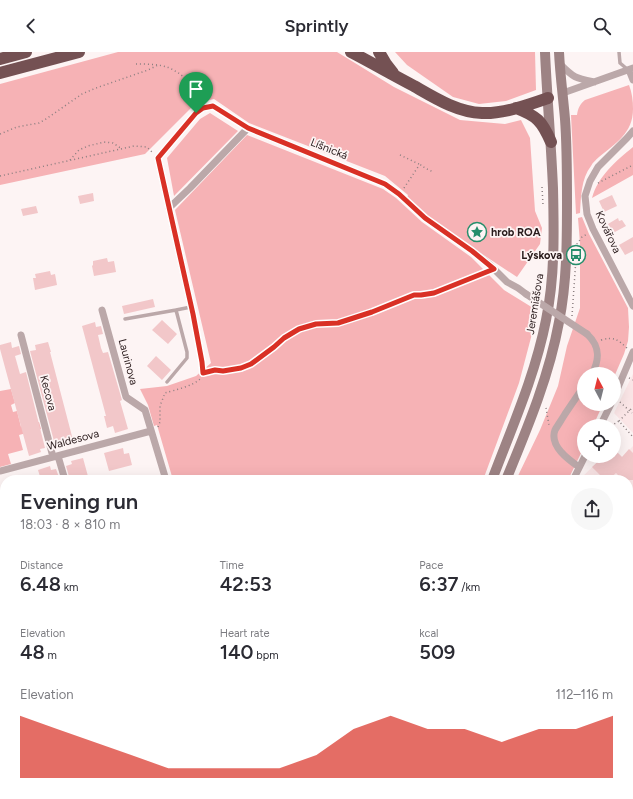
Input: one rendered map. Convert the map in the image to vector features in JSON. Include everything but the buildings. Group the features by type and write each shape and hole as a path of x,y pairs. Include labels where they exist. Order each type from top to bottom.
{"highway":[{"path":"0,59 26,52"},
{"path":"0,73 79,52"},
{"path":"351,52 444,103 463,110 481,113 498,112 548,98"},
{"path":"379,52 390,70 402,80"},
{"path":"516,108 529,113 538,119 551,142"}],"main road":[{"name":"Jeremiášova","path":"494,475 529,384 539,350 552,285 554,252 553,204 551,142 545,52"},
{"path":"508,475 542,388 552,354 565,285 567,253 567,157 559,52"},
{"path":"548,98 563,93"}],"street":[{"path":"560,64 570,75 575,78 595,82"},
{"path":"563,93 631,69 633,80"},
{"path":"192,310 158,158 196,113 203,108 213,106"},
{"name":"Líšnická","path":"213,106 248,128 385,184 399,194 425,218 472,251 507,282 587,334 595,342 597,362 595,367"},
{"path":"169,208 248,128"},
{"name":"Kovářova","path":"633,131 598,168 588,186 585,196 587,214 594,232 633,306"},
{"name":"Laurinova","path":"102,310 126,398 145,410 154,430 165,475"},
{"name":"Kecova","path":"21,335 56,456 63,475"},
{"path":"621,381 630,350"},
{"path":"577,397 555,431 555,438 556,443 562,453 579,467"},
{"name":"Waldesova","path":"0,471 154,430"},
{"path":"575,475 581,463"}],"lane":[{"path":"619,52 620,63 631,69"},
{"path":"167,382 188,358 176,310"},
{"path":"125,319 176,310 192,310"}],"path":[{"path":"136,64 158,65 168,68 181,76 202,93 213,106"},
{"path":"0,134 17,127 39,123 82,94 158,65"},
{"path":"68,161 79,150 104,142 113,143 122,149"},
{"path":"0,176 134,146 147,147 158,158"},
{"path":"400,155 432,172"},
{"path":"399,194 421,165"},
{"path":"588,186 599,183 633,165"},
{"path":"542,187 543,205"},
{"path":"572,316 577,244 584,235 594,232"},
{"path":"203,373 215,370 223,371 241,368 251,364 284,338 299,329 316,324 338,323 372,312 414,295 434,293 494,269"},
{"path":"154,430 160,422 160,406 165,392 194,383 201,378 203,373 192,310"},
{"path":"599,341 607,338 616,339 630,350"},
{"path":"629,378 633,380"},
{"path":"621,403 632,413"},
{"path":"546,408 549,425 555,438"},
{"path":"621,419 633,408"},
{"path":"621,423 633,437"}],"shaded area":[{"path":"118,52 337,52 394,87 460,120 505,124 521,120 530,138 535,211 542,228 540,244 517,277 432,221 407,198 408,195 385,176 249,123 214,99 196,103 145,154 0,185 0,84"},
{"path":"395,52 535,52 536,90 506,101 479,104 453,97 407,65"},
{"path":"629,85 632,94 633,106 630,125 622,137 595,161 588,171 582,188 580,213 576,214 571,115 577,115 580,106 585,100"},
{"path":"210,113 238,131 174,196 167,158 200,119"},
{"path":"247,135 383,189 396,198 422,222 471,257 504,290 538,311 519,383 485,475 172,475 157,425 154,426 148,405 140,389 167,386 196,376 211,363 175,210"},
{"path":"633,147 633,175 592,198 603,176 614,163"},
{"path":"582,217 589,234 628,308 628,341 618,367 577,367 577,411 600,411 596,419 577,419 577,461 570,475 518,475 540,430 558,386 567,346 580,308 580,243 578,218"},
{"path":"633,374 633,433 614,413 615,411 621,411 621,399"},
{"path":"11,389 15,403 11,405 13,412 17,411 21,427 39,422 41,429 19,435 23,450 8,454 11,464 0,467 0,391"},
{"path":"633,446 633,475 584,475 597,463 621,463 621,456 622,457"}],"place":[{"name":"hrob ROA","path":"477,232"},
{"name":"Lýskova","path":"576,255"}],"route":[{"path":"213,106 248,128 385,184 399,194 435,226 472,251 494,269 434,293 414,295 372,312 338,323 316,324 299,329 284,338 251,364 241,368 223,371 215,370 203,373 193,314 158,158 196,113 203,108 213,106"}]}
